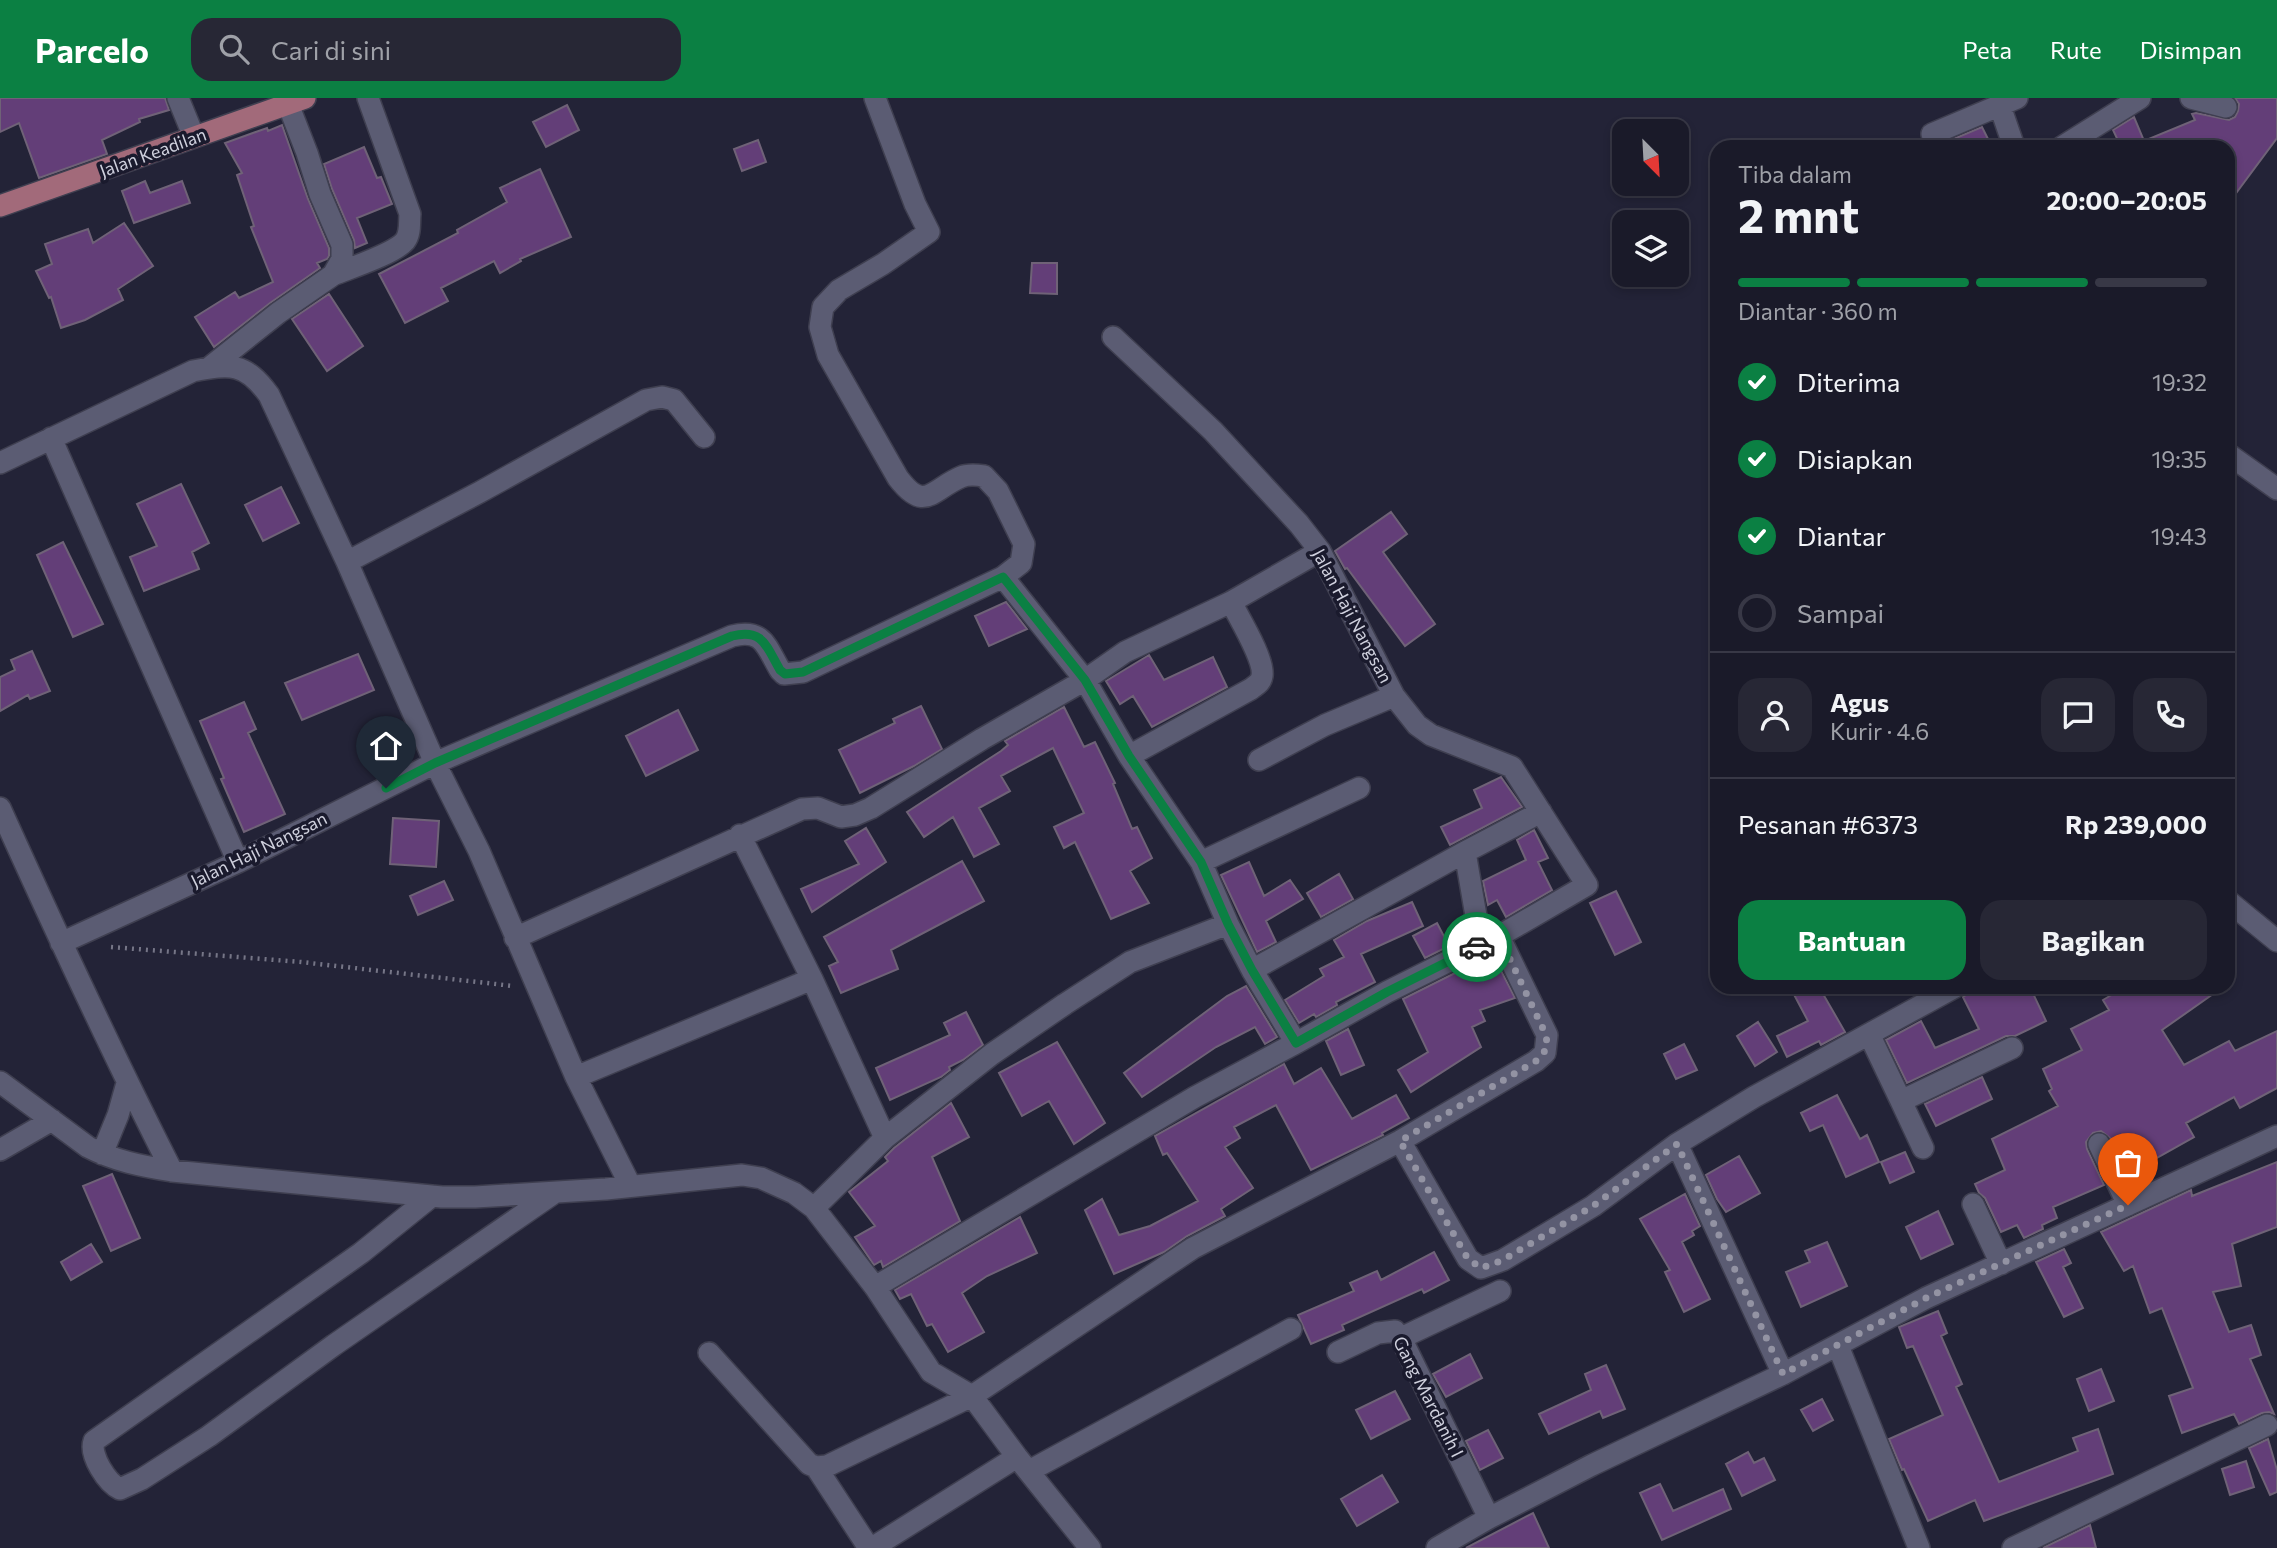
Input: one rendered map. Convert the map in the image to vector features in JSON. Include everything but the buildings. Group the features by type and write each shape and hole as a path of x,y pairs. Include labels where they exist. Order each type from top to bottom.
{"main road":[{"name":"Jalan Keadilan","path":"0,206 296,101"}],"street":[{"path":"178,98 194,137"},
{"path":"209,368 278,313 333,275 394,249 404,241 409,232 410,214 368,98"},
{"name":"Jalan Haji Nangsan","path":"61,943 238,862 435,763 732,636 752,633 758,636 785,674 803,672 1003,577 1021,563 1024,544 998,491 984,475 965,475 929,495 919,497 910,493 898,478 828,355 820,327 823,307 839,290 929,232 915,204 875,98"},
{"path":"2192,98 2226,107"},
{"path":"2072,140 2139,99"},
{"path":"296,101 307,153 320,194 342,245 342,259 333,275"},
{"path":"1932,134 2008,102 2013,140"},
{"name":"Jalan Haji Nangsan","path":"1113,337 1244,463 1299,524 1320,551 1394,696 1416,725 1432,735 1512,767 1587,885 1490,940"},
{"path":"0,463 193,371 237,366 258,381 269,395 347,562 435,763 479,852 576,1077 630,1185"},
{"path":"347,562 646,400 662,397 674,400 704,437"},
{"path":"51,438 238,862"},
{"path":"2235,459 2277,489"},
{"path":"514,938 802,809 818,808 841,817 855,815 871,808 982,739 1085,680 1125,652 1231,602 1320,551"},
{"path":"1003,577 1085,680 1129,756 1201,862 1252,970 1296,1043"},
{"path":"1129,756 1261,681 1263,673 1260,660 1231,602"},
{"path":"1259,760 1325,725 1394,696"},
{"path":"1201,862 1359,788"},
{"path":"0,808 127,1083 172,1171"},
{"path":"1252,970 1541,813"},
{"path":"740,835 812,979 885,1138"},
{"path":"709,1353 809,1464 816,1467 827,1466 972,1396 1193,1248 1400,1141 1536,1061 1545,1053 1546,1035 1490,940 1465,852"},
{"path":"2235,907 2277,941"},
{"path":"814,1208 885,1138 992,1054 1130,962 1228,924"},
{"path":"875,1287 1195,1097 1387,992 1490,940"},
{"path":"576,1077 812,979"},
{"path":"1400,1141 1468,1259 1481,1268 1503,1260 1593,1206 1677,1144 1754,1097 1942,994"},
{"path":"1869,1034 1923,1148"},
{"path":"1901,1101 2012,1048"},
{"path":"0,1082 88,1147 137,1166 172,1171 432,1196 475,1197 741,1175 761,1178 794,1193 814,1208 875,1287 931,1372 972,1396 1090,1548"},
{"path":"102,1154 118,1115 127,1083"},
{"path":"0,1150 52,1120"},
{"path":"1437,1548 1592,1465 1783,1374 1926,1298 2277,1136"},
{"path":"1677,1144 1783,1374"},
{"path":"2099,1144 2128,1205"},
{"path":"432,1196 361,1253 94,1441 94,1457 115,1487 120,1489 132,1485 209,1436 334,1345 556,1192"},
{"path":"1973,1204 2001,1264"},
{"path":"1401,1338 1500,1291"},
{"path":"816,1467 870,1548 1023,1464 1291,1329"},
{"name":"Gang Mardanih I","path":"1338,1352 1387,1330 1395,1331 1401,1338 1489,1518"},
{"path":"1838,1346 1919,1548"},
{"path":"2013,1548 2267,1425"}],"path":[{"path":"101,946 301,962 539,989"}],"way so far":[{"path":"1477,947 1499,936 1546,1035 1545,1053 1536,1061 1400,1141 1468,1259 1481,1268 1503,1260 1593,1206 1677,1144 1783,1374 1926,1298 2128,1205"}],"route":[{"path":"386,788 435,763 732,636 752,633 758,636 785,674 803,672 1003,577 1085,680 1129,756 1201,862 1252,970 1296,1043 1387,992 1477,947"}]}
